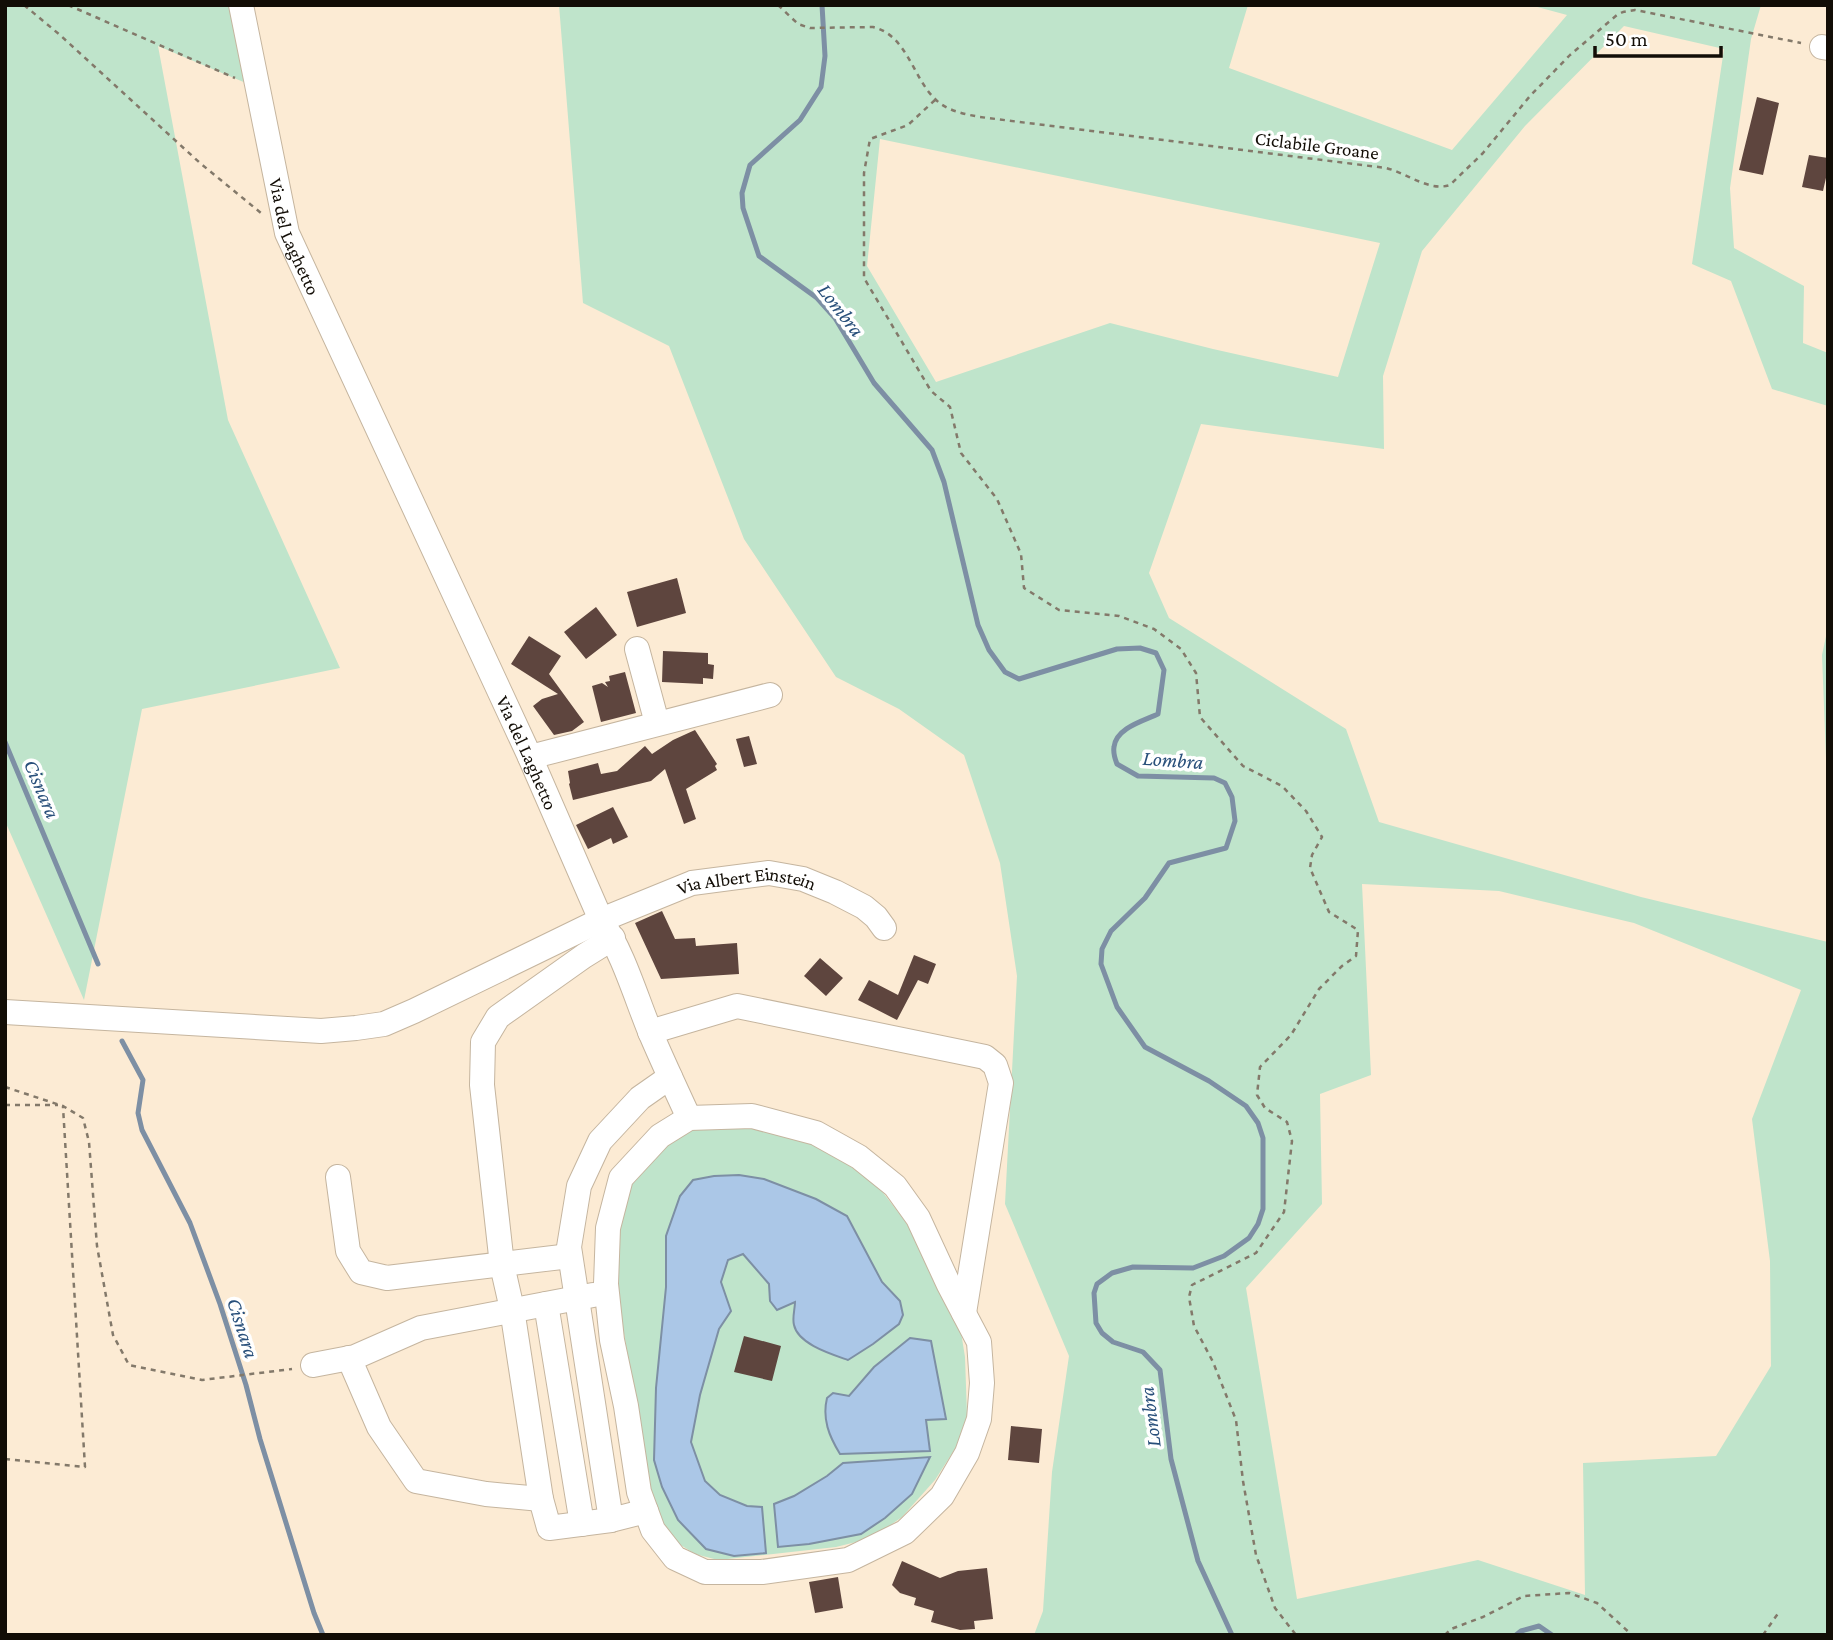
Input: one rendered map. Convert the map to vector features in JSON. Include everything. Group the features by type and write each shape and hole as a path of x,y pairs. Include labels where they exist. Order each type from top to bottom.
{"street":[{"name":"Via del Laghetto","path":"241,5 287,233 530,757 689,1118"},
{"path":"637,649 657,723"},
{"path":"530,757 769,695"},
{"name":"Via Albert Einstein","path":"607,929 692,883 769,873 803,879 835,892 864,907 884,928"},
{"path":"5,1012 321,1031 356,1028 384,1024 607,929"},
{"path":"607,929 499,1017 483,1042 482,1086 502,1265 512,1309 541,1499 549,1528 611,1520 646,1511"},
{"path":"650,1032 737,1006 985,1057 995,1065 1001,1083 964,1313"},
{"path":"611,1520 569,1247 579,1186 600,1141 640,1098 670,1077"},
{"path":"752,1116 816,1133 859,1157 895,1186 918,1218 964,1313 979,1342 982,1383 979,1419 967,1453 942,1496 905,1532 848,1560 762,1572 705,1572 675,1558 653,1530 639,1492 626,1406 612,1340 607,1292 608,1228 621,1178 660,1136 689,1118 752,1116"},
{"path":"338,1177 348,1251 361,1272 387,1278 570,1256"},
{"path":"313,1365 349,1358 421,1328 607,1292"},
{"path":"546,1304 582,1524"},
{"path":"349,1358 379,1427 416,1481 486,1494 541,1499"}],"path":[{"path":"24,5 200,163 287,233"},
{"path":"68,5 258,88"},
{"path":"778,5 798,23 810,28 881,29 912,62 935,100 908,125 870,139 864,173 864,278 931,391 950,407 961,453 997,499 1021,554 1024,587 1059,610 1119,616 1154,629 1181,649 1196,673 1200,717 1243,766 1282,786 1306,811 1322,837 1312,855 1310,868 1329,912 1358,930 1356,956 1319,989 1291,1035 1260,1067 1256,1095 1265,1108 1287,1122 1292,1141 1284,1212 1256,1252 1192,1285 1189,1297 1194,1326 1213,1362 1236,1420 1256,1555 1275,1608 1296,1635"},
{"name":"Ciclabile Groane","path":"935,100 960,113 980,117 1386,168 1430,185 1443,187 1450,185 1483,153 1530,96 1570,55 1623,12 1635,10 1825,48"},
{"path":"5,1087 63,1105 83,1118 89,1142 97,1246 113,1335 129,1365 202,1380 313,1365"},
{"path":"5,1105 63,1105"},
{"path":"5,1459 85,1466 63,1105"},
{"path":"1445,1635 1451,1629 1524,1597 1569,1593 1597,1603 1632,1635"},
{"path":"1763,1635 1779,1612"}],"green space":[{"path":"5,5 241,5 258,88 158,46 228,420 340,668 142,709 84,1000 5,821"},
{"path":"559,5 1248,5 1229,68 1452,150 1567,15 1530,5 1761,5 1751,39 1730,188 1734,248 1804,286 1803,343 1828,353 1828,406 1772,389 1731,281 1692,264 1724,49 1624,26 1525,126 1422,251 1383,376 1384,449 1201,424 1149,573 1169,618 1346,729 1379,822 1641,897 1828,942 1828,1635 1034,1635 1043,1611 1052,1472 1069,1356 1005,1204 1017,976 1000,863 964,755 899,709 836,677 744,539 669,346 583,303","holes":["880,139 1380,243 1338,377 1110,323 936,382 867,266","1362,884 1499,891 1634,923 1801,990 1752,1119 1770,1261 1771,1366 1716,1456 1583,1463 1585,1595 1478,1560 1297,1599 1246,1288 1322,1204 1320,1094 1371,1075"]},
{"path":"1828,627 1828,810 1822,655"},
{"path":"754,1124 808,1140 874,1181 905,1221 961,1332 965,1357 967,1415 960,1441 935,1480 902,1517 872,1538 836,1547 718,1560 695,1554 668,1537 659,1519 648,1478 622,1321 614,1239 635,1173 686,1129"}],"water":[{"path":"739,1175 764,1179 816,1199 847,1216 882,1282 900,1301 903,1315 899,1324 848,1360 802,1338 793,1322 795,1302 777,1310 770,1301 769,1284 743,1254 728,1260 721,1282 731,1311 719,1329 700,1395 691,1442 705,1481 720,1495 747,1506 762,1507 766,1553 734,1556 706,1549 678,1520 662,1487 654,1460 656,1388 666,1287 666,1236 680,1196 693,1180"},
{"path":"910,1338 931,1341 946,1419 926,1420 930,1451 840,1454 828,1427 825,1413 827,1398 833,1393 849,1396 874,1367"},
{"path":"930,1457 912,1494 885,1518 861,1534 778,1547 774,1504 794,1496 843,1463"}],"building":[{"path":"1757,97 1779,103 1763,175 1739,170"},
{"path":"1809,155 1828,158 1823,191 1802,187"},
{"path":"677,578 686,613 637,627 627,592"},
{"path":"596,607 617,635 586,659 564,632"},
{"path":"529,636 561,656 549,674 584,722 572,731 554,735 533,706 542,699 558,694 511,664"},
{"path":"663,651 708,653 708,664 714,665 713,679 703,678 703,684 662,682"},
{"path":"625,672 636,713 601,722 592,686 602,683 608,687 605,682 610,681 609,676"},
{"path":"695,730 717,764 717,770 686,789 696,819 684,824 665,769 651,781 573,800 568,771 598,763 601,774 617,771 645,746 652,754"},
{"path":"749,736 757,764 744,767 736,739"},
{"path":"613,807 628,837 613,844 611,838 588,849 576,825"},
{"path":"662,911 675,939 695,938 696,946 737,943 739,974 661,979 635,923"},
{"path":"914,955 936,964 928,984 918,980 897,1020 858,1000 869,980 898,995"},
{"path":"820,958 843,978 826,996 804,976"},
{"path":"744,1336 781,1346 772,1381 734,1372"},
{"path":"1011,1426 1042,1429 1039,1463 1008,1460"},
{"path":"902,1561 940,1578 958,1571 987,1568 993,1619 974,1621 975,1629 960,1630 931,1622 934,1611 914,1605 916,1598 900,1593 892,1585"},
{"path":"838,1577 843,1608 815,1613 809,1582"}],"waterway":[{"name":"Lombra","path":"822,5 825,56 821,87 800,120 750,165 742,193 743,208 759,256 817,298 835,318 874,383 932,450 944,482 978,625 989,650 1005,672 1019,679 1117,649 1140,648 1156,653 1164,670 1158,714 1131,726 1120,735 1114,749 1117,764 1138,776 1214,778 1225,783 1232,797 1235,821 1226,848 1169,863 1145,898 1111,931 1102,949 1101,964 1117,1007 1145,1047 1209,1081 1246,1106 1258,1123 1263,1138 1263,1209 1249,1238 1224,1256 1193,1268 1133,1267 1112,1273 1097,1284 1094,1293 1096,1323 1102,1333 1113,1342 1143,1352 1160,1370 1171,1459 1198,1561 1232,1635"},
{"name":"Cisnara","path":"5,742 98,964"},
{"name":"Cisnara","path":"122,1041 143,1080 138,1113 142,1130 190,1223 220,1304 323,1635"},
{"name":"Lombra","path":"1516,1635 1539,1626 1552,1635"}]}
